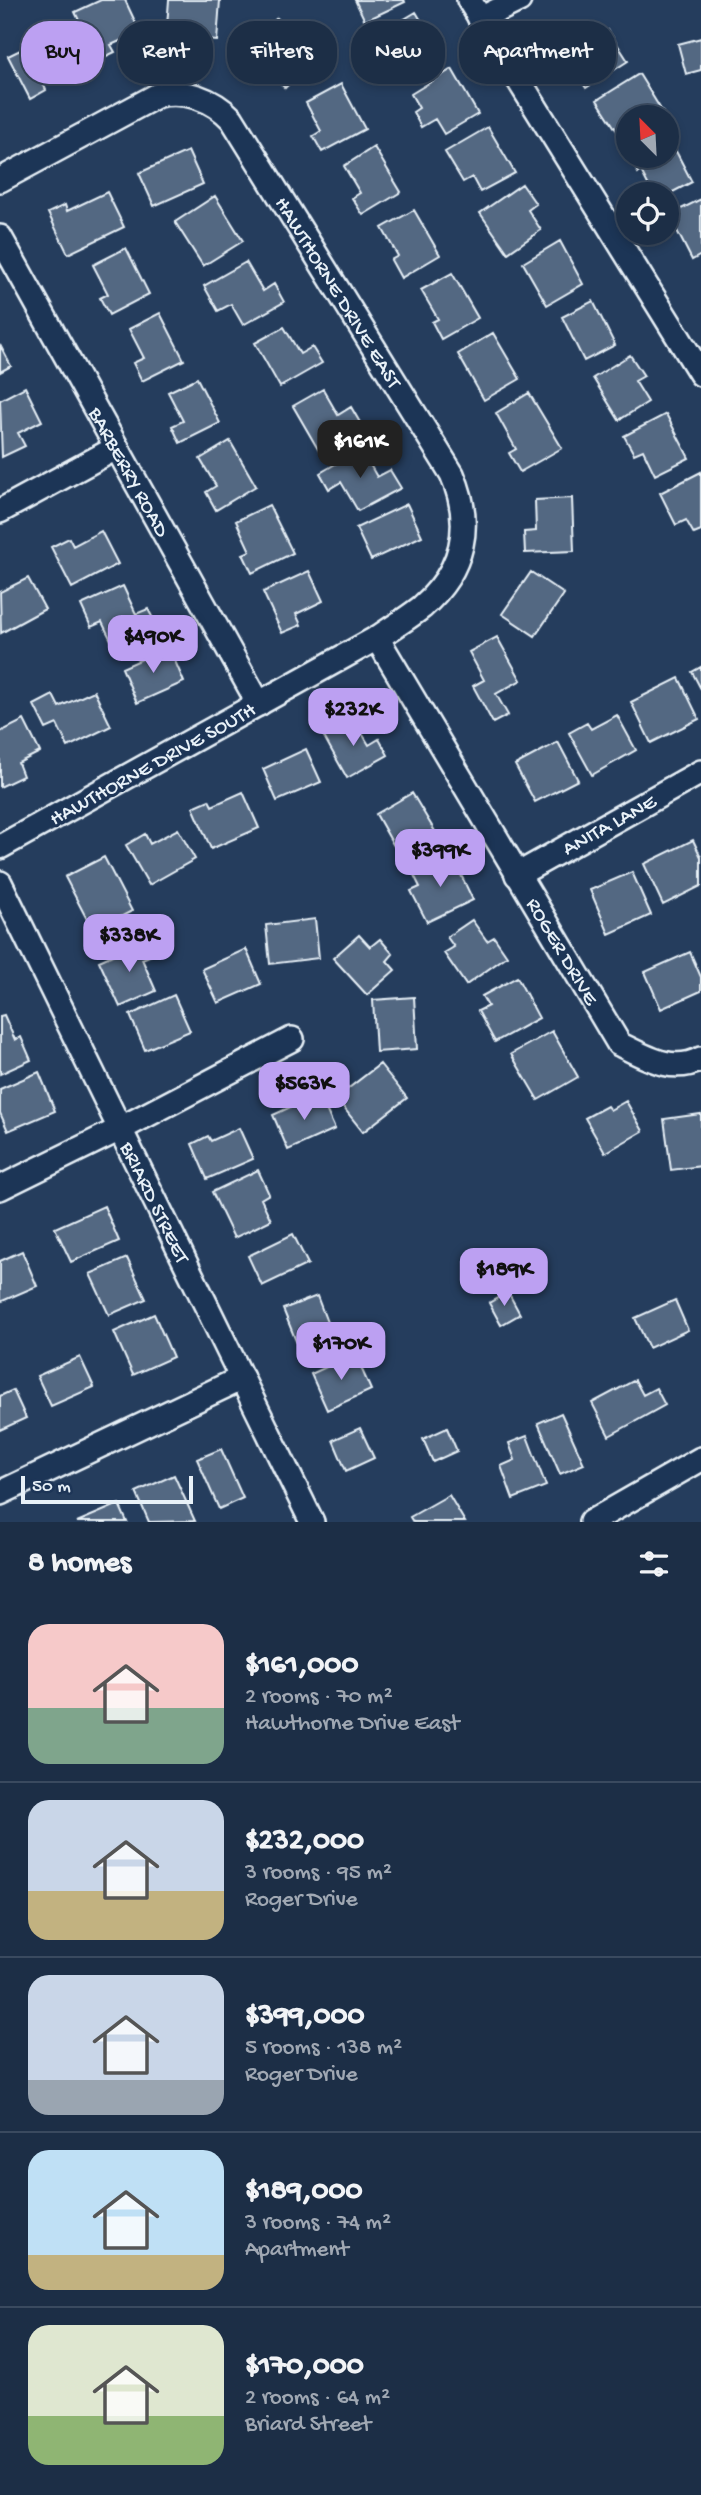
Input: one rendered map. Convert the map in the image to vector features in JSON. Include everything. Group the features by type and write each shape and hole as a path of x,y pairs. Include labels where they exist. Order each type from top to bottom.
{"street":[{"path":"519,0 475,10 701,374"},
{"name":"HAWTHORNE DRIVE EAST","path":"0,180 152,97 175,93 194,96 212,103 232,119 452,474 461,494 464,535 457,560 446,582 421,607 377,638"},
{"name":"BARBERRY ROAD","path":"0,237 259,704"},
{"path":"0,511 116,448"},
{"name":"HAWTHORNE DRIVE SOUTH","path":"0,847 377,638"},
{"name":"ROGER DRIVE","path":"377,638 619,1044 660,1063 689,1065 701,1059"},
{"name":"ANITA LANE","path":"517,875 701,772"},
{"name":"BRIARD STREET","path":"0,883 312,1522"},
{"path":"0,1188 292,1039"},
{"path":"0,1493 242,1378"},
{"path":"591,1522 701,1459"}],"building":[{"path":"101,0 125,0 135,21 118,21 118,42 111,45 115,52 104,57 104,21 79,21 75,12"},
{"path":"169,0 220,0 217,41 213,41 213,21 167,21"},
{"path":"355,0 404,0 405,2 365,21"},
{"path":"416,12 421,21 401,21"},
{"path":"701,38 701,70 686,74 678,44"},
{"path":"616,42 628,61 616,69"},
{"path":"21,50 21,81 8,56"},
{"path":"452,69 478,114 444,134 435,119 421,127 413,112 419,108 411,94 427,84 445,84 445,73"},
{"path":"639,74 658,105 616,105 616,130 597,100"},
{"path":"22,84 43,84 46,90 30,99"},
{"path":"341,84 365,129 322,152 313,136 321,131 306,103"},
{"path":"488,127 515,173 480,192 472,177 463,182 445,152"},
{"path":"374,147 401,192 363,215 352,198 360,193 344,166"},
{"path":"188,151 203,184 154,206 139,173"},
{"path":"679,157 692,182 679,189 679,182 647,182 641,171 638,173 635,168 679,168"},
{"path":"522,184 536,204 528,210 541,230 508,253 480,213"},
{"path":"107,192 124,227 68,254 48,213 65,205 67,211"},
{"path":"215,196 243,241 203,266 175,222"},
{"path":"701,199 701,255 692,260 679,235 679,210"},
{"path":"414,210 440,255 401,278 391,260 398,256 382,228"},
{"path":"560,241 583,284 547,305 523,263"},
{"path":"126,248 149,294 109,315 100,298 108,294 93,265"},
{"path":"246,262 263,291 274,284 284,302 243,325 231,304 218,311 204,286"},
{"path":"452,273 478,318 441,339 432,322 438,319 421,290"},
{"path":"593,301 615,345 584,361 562,317"},
{"path":"160,313 184,360 142,381 133,363 144,358 129,329"},
{"path":"284,327 300,354 312,347 322,363 280,387 255,343"},
{"path":"493,333 520,379 484,400 458,354"},
{"path":"0,345 11,366 0,372"},
{"path":"630,355 644,376 635,381 648,402 619,420 593,378"},
{"path":"197,378 220,423 180,443 172,426 183,421 168,392"},
{"path":"25,387 42,421 18,433 25,446 2,457 0,400"},
{"path":"323,389 338,415 351,407 362,426 319,451 293,406"},
{"path":"529,393 562,448 520,472 509,453 516,449 496,413"},
{"path":"666,414 689,458 655,475 643,450 634,454 624,436"},
{"path":"230,441 256,486 216,510 206,492 216,486 200,459"},
{"path":"361,449 377,477 390,470 401,488 358,511 341,482 329,489 320,473"},
{"path":"701,472 701,531 694,534 686,520 676,525 660,493"},
{"path":"572,498 574,551 525,553 524,532 536,531 535,500"},
{"path":"407,504 422,536 371,560 356,528"},
{"path":"269,505 293,553 252,573 243,554 250,551 236,521"},
{"path":"101,531 118,564 72,588 51,547 69,538 73,546"},
{"path":"309,571 323,601 296,614 301,625 282,633 263,592"},
{"path":"531,572 564,594 535,636 502,614"},
{"path":"28,578 45,609 1,633 0,592"},
{"path":"123,586 136,614 148,609 157,626 114,646 102,622 91,627 81,605"},
{"path":"497,637 521,680 496,694 508,715 493,723 473,686 484,680 469,652"},
{"path":"169,647 184,682 137,703 122,668"},
{"path":"701,667 701,689 692,672"},
{"path":"679,678 699,719 651,743 631,702"},
{"path":"94,691 111,726 68,747 57,724 46,729 34,705 53,695 59,707"},
{"path":"617,715 636,750 592,775 569,733 587,723 591,729"},
{"path":"353,718 369,745 379,739 388,755 347,778 323,735"},
{"path":"24,720 40,752 18,763 23,776 0,787 0,732"},
{"path":"558,742 578,780 535,802 515,765"},
{"path":"306,749 321,782 277,801 263,769"},
{"path":"243,792 259,828 211,849 193,807 209,800 212,806"},
{"path":"412,793 439,838 402,860 376,814"},
{"path":"178,829 195,859 149,885 126,845 145,834 150,844"},
{"path":"693,840 701,857 701,886 663,905 644,864"},
{"path":"451,854 473,900 427,922 411,891 420,887 413,873"},
{"path":"104,857 132,911 93,931 65,877"},
{"path":"632,872 651,915 609,934 590,890"},
{"path":"315,919 319,958 270,964 266,925"},
{"path":"472,920 487,941 494,937 507,956 466,985 444,953 454,947 447,937"},
{"path":"359,935 370,947 380,939 393,954 387,961 395,970 367,995 333,958"},
{"path":"146,940 152,955 142,959 156,991 120,1007 99,961"},
{"path":"246,949 261,984 218,1003 202,969"},
{"path":"690,952 701,977 701,991 661,1009 645,972"},
{"path":"517,977 539,1018 495,1042 478,1011 488,1006 482,996"},
{"path":"174,995 190,1031 145,1050 130,1015"},
{"path":"414,997 417,1049 376,1052 373,1000"},
{"path":"4,1015 15,1040 21,1037 31,1060 0,1074 0,1016"},
{"path":"552,1031 578,1077 538,1100 511,1054"},
{"path":"380,1064 407,1098 363,1132 336,1098"},
{"path":"39,1072 55,1111 8,1131 0,1113 0,1089"},
{"path":"319,1094 335,1129 288,1150 273,1115"},
{"path":"626,1101 643,1131 605,1153 585,1118 607,1106 610,1110"},
{"path":"701,1114 701,1166 671,1170 664,1119"},
{"path":"239,1128 253,1159 207,1179 192,1144 208,1136 211,1141"},
{"path":"258,1170 269,1194 261,1199 271,1220 234,1238 212,1192"},
{"path":"104,1206 119,1241 71,1262 55,1228"},
{"path":"293,1234 308,1264 262,1286 248,1256"},
{"path":"22,1251 37,1286 0,1302 0,1261"},
{"path":"127,1258 146,1299 109,1315 90,1274"},
{"path":"508,1292 520,1314 501,1325 489,1303"},
{"path":"317,1296 331,1333 298,1346 283,1309"},
{"path":"675,1300 688,1330 649,1348 635,1318"},
{"path":"154,1314 173,1357 133,1375 114,1332"},
{"path":"355,1354 371,1390 327,1410 311,1374"},
{"path":"80,1357 94,1387 51,1406 37,1376"},
{"path":"635,1380 643,1395 656,1388 665,1405 609,1436 592,1403"},
{"path":"13,1390 26,1418 0,1430 0,1396"},
{"path":"561,1413 584,1464 560,1474 538,1423"},
{"path":"360,1428 374,1458 346,1471 333,1440"},
{"path":"447,1428 457,1451 433,1462 423,1439"},
{"path":"527,1436 546,1486 513,1499 501,1466 515,1460 509,1443"},
{"path":"221,1449 243,1498 219,1509 197,1459"},
{"path":"174,1475 195,1521 149,1522 136,1492"},
{"path":"449,1495 465,1522 413,1522 410,1517"},
{"path":"119,1504 127,1522 77,1522"}]}
